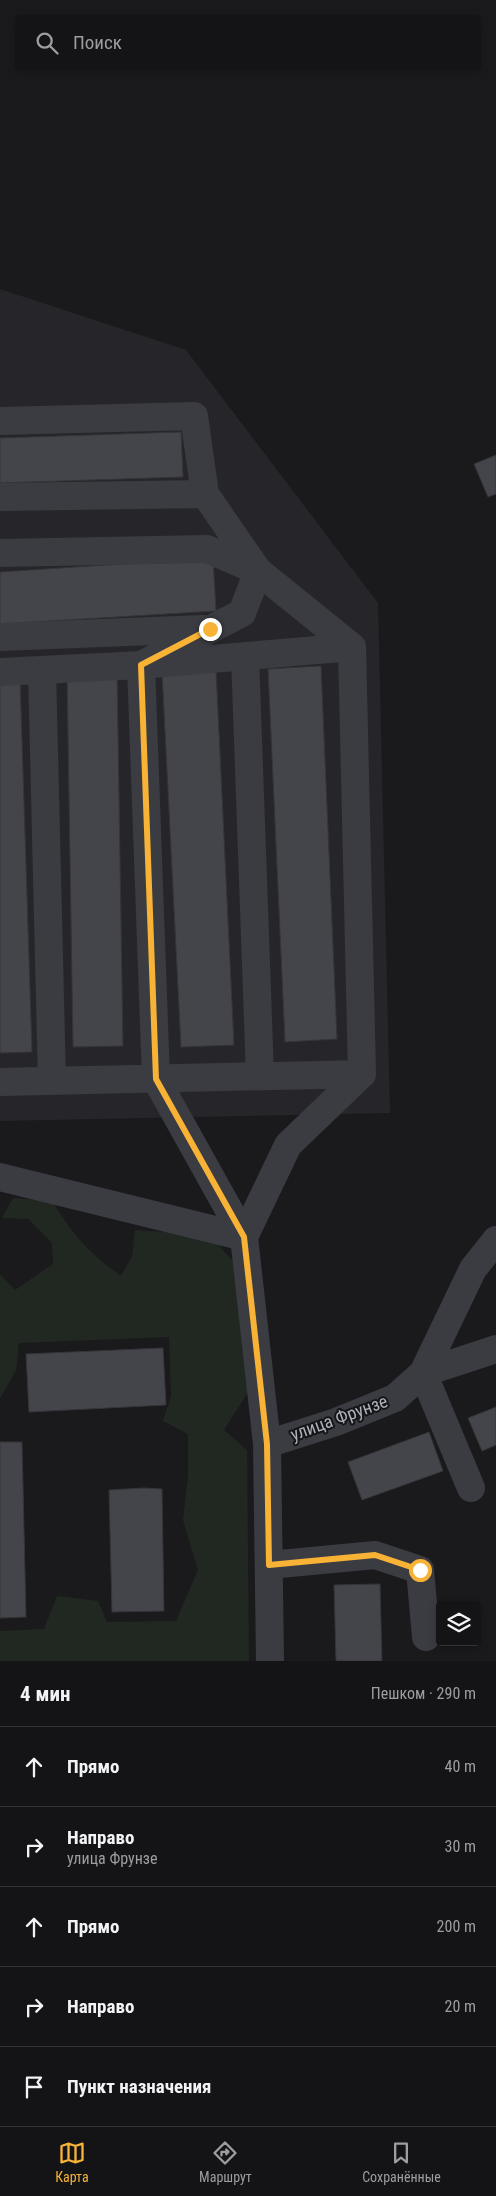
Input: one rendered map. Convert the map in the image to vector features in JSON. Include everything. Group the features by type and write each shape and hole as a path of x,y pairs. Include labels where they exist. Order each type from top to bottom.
{"street":[{"path":"0,420 194,416 205,494 258,571"},
{"path":"0,497 205,494"},
{"path":"0,553 207,549 258,571 352,647 362,1074 288,1145 244,1237"},
{"path":"141,665 242,613 258,571"},
{"path":"0,637 210,629"},
{"path":"0,672 141,665 352,647"},
{"path":"244,656 260,1076"},
{"path":"141,665 156,1079 244,1237 267,1444"},
{"path":"42,670 52,1082"},
{"path":"0,1082 362,1074"},
{"path":"0,1177 244,1237"},
{"path":"471,1488 424,1373 473,1269 496,1240"},
{"name":"улица Фрунзе","path":"270,1661 267,1444 336,1422 395,1398 424,1373 496,1349"},
{"path":"269,1565 375,1555 420,1570 426,1637"}],"shaded area":[{"path":"0,289 186,350 378,603 390,1113 0,1121"},
{"path":"13,1198 52,1201 82,1243 121,1276 132,1256 135,1230 210,1235 237,1266 248,1392 224,1430 247,1450 249,1661 0,1661 0,1631 44,1629 57,1596 98,1601 107,1622 176,1621 198,1570 183,1520 188,1477 188,1434 163,1421 171,1396 169,1337 19,1343 16,1370 0,1399 0,1274 15,1290 53,1264 52,1243 28,1219 2,1218"}],"building":[{"path":"181,432 183,477 0,483 0,438"},
{"path":"496,455 496,494 488,497 474,464"},
{"path":"213,558 216,611 0,624 0,572"},
{"path":"321,666 337,1039 285,1042 268,669"},
{"path":"117,670 123,1046 73,1047 67,671"},
{"path":"216,670 234,1045 181,1047 162,672"},
{"path":"0,678 20,678 32,1052 0,1053"},
{"path":"163,1348 166,1405 29,1412 26,1354"},
{"path":"496,1407 496,1445 482,1451 468,1418"},
{"path":"429,1432 443,1471 362,1500 348,1462"},
{"path":"0,1442 22,1442 26,1617 0,1618"},
{"path":"162,1489 164,1611 112,1612 109,1490"},
{"path":"380,1584 382,1661 336,1661 334,1585"}],"route":[{"path":"210,629 141,665 156,1079 244,1237 267,1444 269,1565 375,1555 420,1570"}]}
